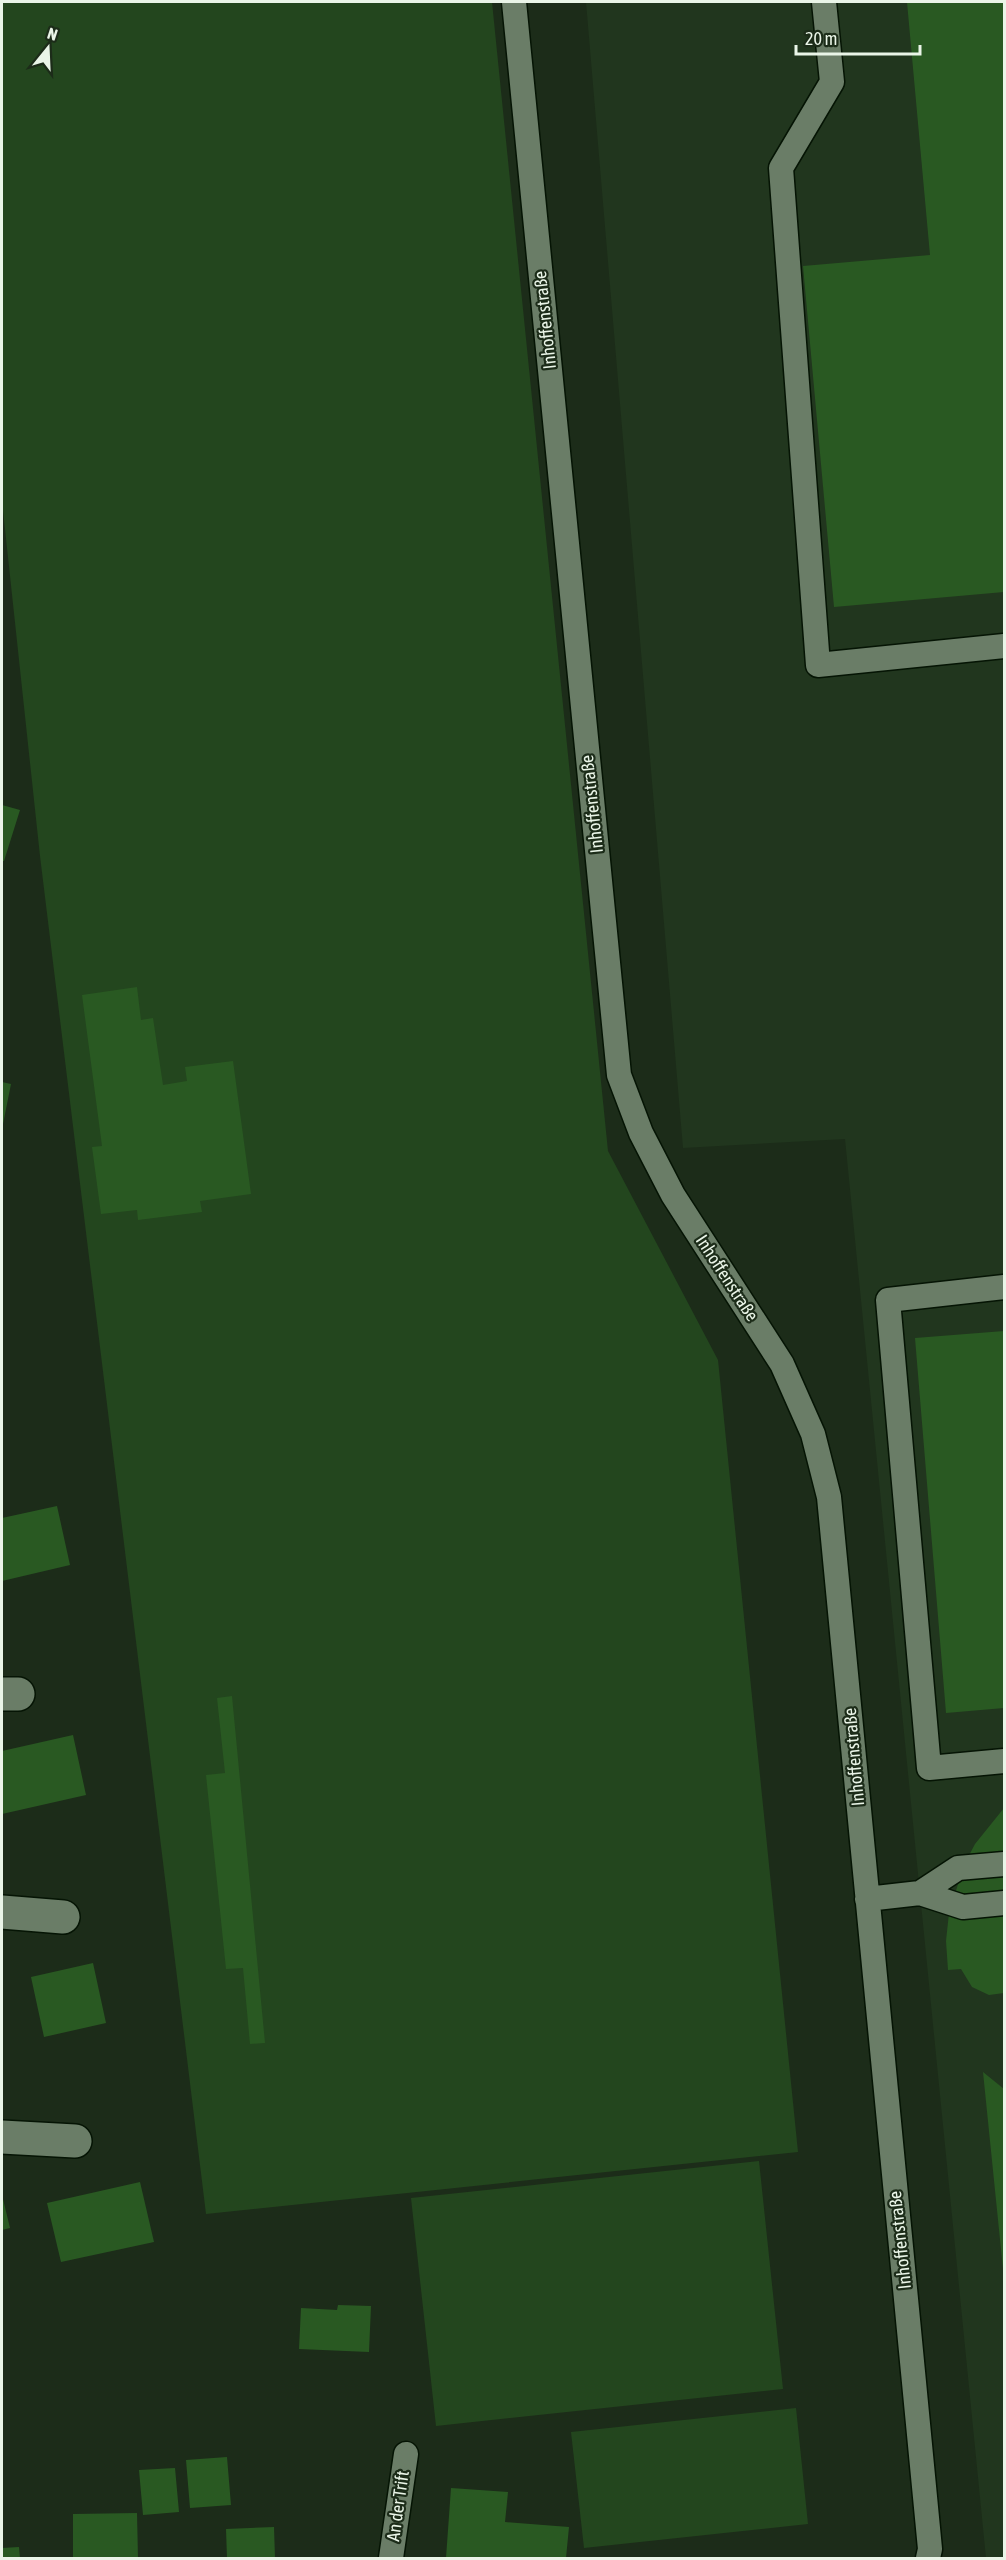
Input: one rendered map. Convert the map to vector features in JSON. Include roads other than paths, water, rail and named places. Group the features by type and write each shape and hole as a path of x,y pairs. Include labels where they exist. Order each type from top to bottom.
{"street":[{"path":"2,1912 63,1917"},
{"path":"2,2137 75,2141"}],"lane":[{"name":"Inhoffenstraße","path":"514,2 620,1074 641,1133 672,1195 782,1364 813,1434 829,1497 929,2538 928,2559"},
{"path":"824,2 832,82 781,168 818,665 1005,646"},
{"path":"1005,1287 888,1300 929,1768 1005,1761"},
{"path":"920,1893 958,1869 1005,1864"},
{"path":"867,1899 920,1893 963,1907 1005,1903"},
{"name":"An der Trift","path":"391,2559 406,2454"}]}
